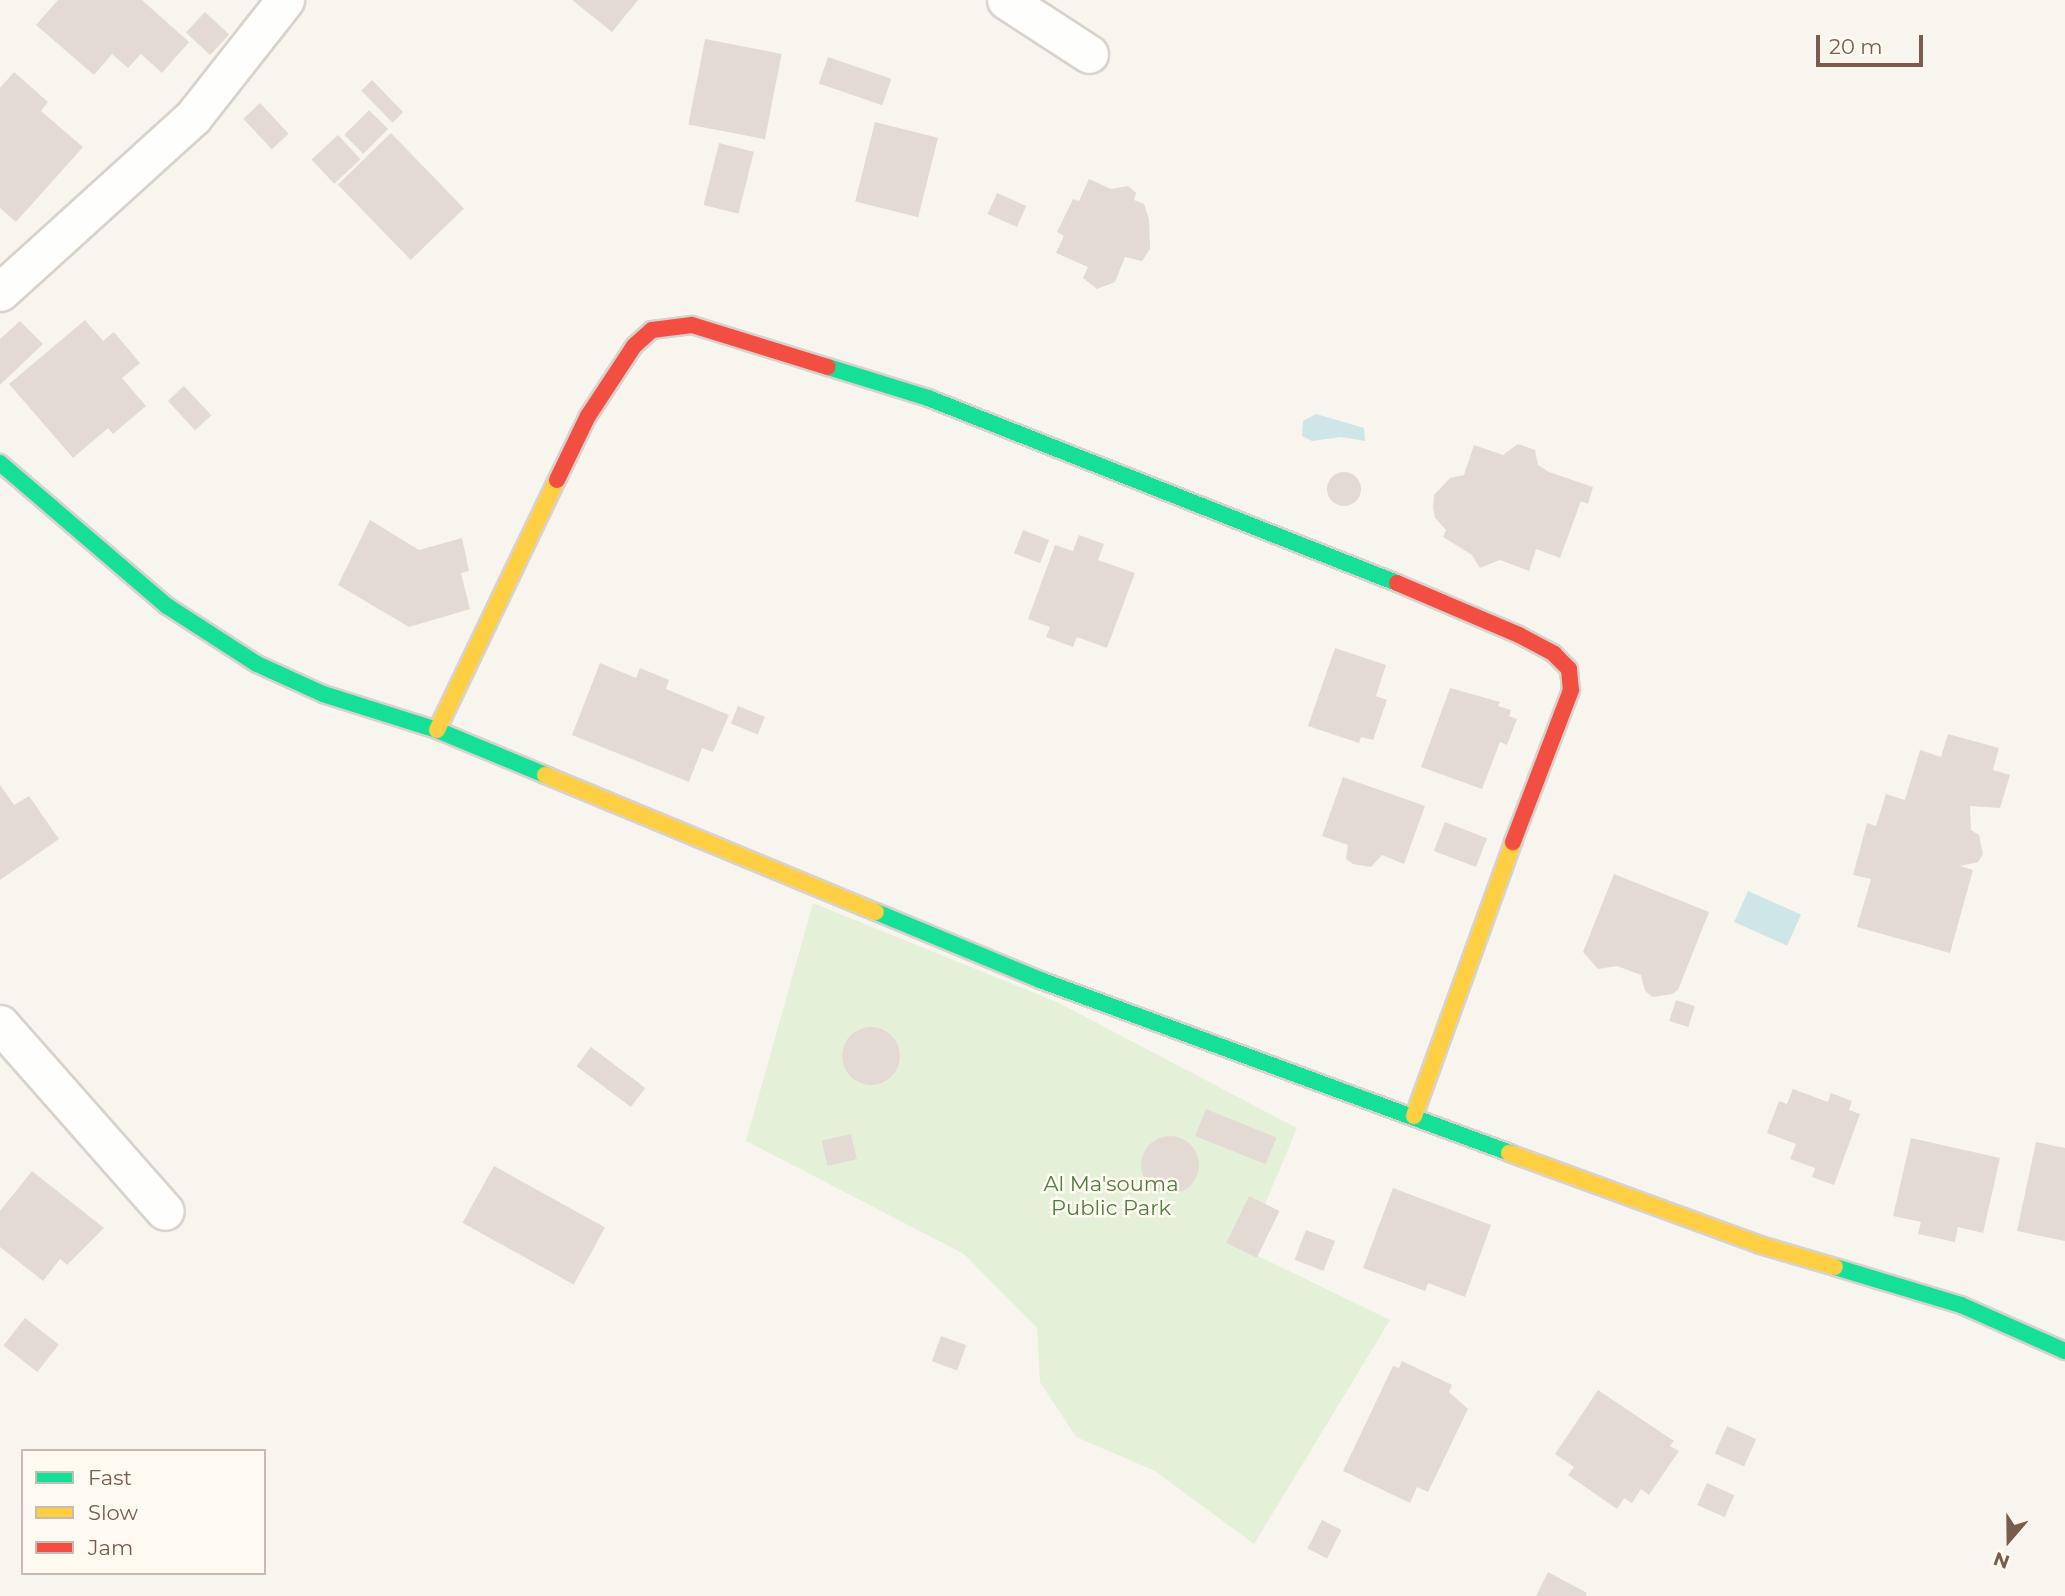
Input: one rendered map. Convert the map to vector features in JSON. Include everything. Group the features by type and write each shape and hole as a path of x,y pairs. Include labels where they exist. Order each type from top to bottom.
{"street":[{"path":"0,292 193,117 285,0"},
{"path":"1006,0 1089,54"},
{"path":"437,730 588,416 634,346 652,330 667,326 692,325 928,398 1284,535 1519,635 1554,654 1569,669 1571,690 1558,729 1498,881 1414,1115"},
{"path":"0,463 83,538 213,638 323,695 437,730 1040,980 1414,1115 1760,1245 1961,1305 2065,1351"},
{"path":"0,1024 166,1211"}],"green space":[{"name":"Al Ma'souma Public Park","path":"813,903 1057,1002 1297,1128 1246,1250 1390,1320 1254,1544 1155,1471 1076,1437 1040,1382 1037,1328 964,1254 746,1141"}],"water":[{"path":"1316,414 1364,428 1365,441 1341,437 1312,441 1302,436 1303,421"},
{"path":"1748,891 1801,915 1787,946 1734,922"}],"building":[{"path":"58,0 142,0 189,42 162,73 141,54 128,68 112,54 94,75 36,25"},
{"path":"572,0 638,0 612,32"},
{"path":"205,12 229,35 210,55 186,32"},
{"path":"705,39 782,54 765,139 688,124"},
{"path":"828,57 891,79 882,105 819,83"},
{"path":"14,72 48,102 41,111 83,147 16,222 0,208 0,88"},
{"path":"372,80 403,112 392,123 361,90"},
{"path":"260,103 289,134 272,149 243,119"},
{"path":"369,110 388,129 363,154 344,135"},
{"path":"875,122 938,138 918,217 855,202"},
{"path":"391,133 464,209 411,260 338,184"},
{"path":"338,135 361,159 334,184 312,160"},
{"path":"719,143 754,152 738,214 704,205"},
{"path":"1089,179 1111,189 1128,186 1136,193 1134,200 1144,204 1149,219 1150,249 1142,261 1125,257 1115,282 1097,289 1083,278 1088,267 1056,253 1064,236 1057,232 1073,199 1079,201"},
{"path":"997,193 1026,206 1017,227 988,214"},
{"path":"85,320 103,341 114,332 140,363 122,378 146,406 113,434 108,428 73,458 9,384"},
{"path":"20,321 43,344 0,385 0,339"},
{"path":"184,386 211,415 195,430 168,401"},
{"path":"1518,444 1535,450 1538,465 1549,472 1593,487 1588,504 1581,501 1560,558 1536,549 1529,571 1500,560 1480,568 1472,555 1443,537 1446,530 1435,518 1434,495 1450,478 1464,475 1474,445 1503,455"},
{"path":"1344,472 1356,477 1361,489 1356,501 1344,506 1332,501 1327,489 1332,477"},
{"path":"370,520 419,550 462,538 469,571 461,573 470,609 409,627 338,585"},
{"path":"1023,530 1049,540 1040,563 1014,553"},
{"path":"1079,535 1104,544 1098,560 1135,573 1107,648 1077,637 1073,647 1046,637 1050,627 1028,619 1055,545 1073,551"},
{"path":"1335,648 1386,665 1376,696 1387,700 1373,740 1361,737 1359,743 1308,726"},
{"path":"600,663 636,678 640,668 669,680 666,689 729,715 713,752 702,748 689,782 572,735"},
{"path":"1450,688 1500,702 1498,706 1511,710 1509,716 1517,719 1507,745 1500,742 1482,789 1421,767"},
{"path":"738,706 765,717 758,734 731,724"},
{"path":"1948,734 1999,748 1993,770 2010,775 2000,808 1970,806 1971,830 1979,835 1983,854 1978,862 1960,866 1973,870 1950,953 1857,927 1871,879 1853,875 1867,823 1876,826 1886,794 1905,800 1920,750 1941,757"},
{"path":"1343,777 1425,806 1404,864 1382,855 1371,867 1353,864 1346,859 1348,845 1322,836"},
{"path":"0,785 14,805 29,796 59,839 0,880"},
{"path":"1445,822 1487,838 1476,867 1434,851"},
{"path":"1614,874 1709,912 1678,990 1672,994 1653,997 1645,991 1641,975 1617,966 1598,969 1583,952"},
{"path":"1676,1000 1695,1006 1688,1027 1669,1021"},
{"path":"871,1027 882,1029 895,1040 900,1056 898,1067 887,1080 871,1085 860,1083 847,1072 842,1056 844,1045 855,1032"},
{"path":"591,1047 645,1088 631,1107 577,1066"},
{"path":"1793,1089 1828,1102 1831,1093 1852,1101 1849,1110 1860,1114 1834,1185 1812,1177 1815,1168 1790,1159 1796,1144 1767,1133 1779,1101 1787,1104"},
{"path":"1206,1109 1276,1137 1266,1164 1195,1136"},
{"path":"851,1134 857,1159 828,1166 822,1141"},
{"path":"1164,1136 1176,1136 1191,1144 1199,1159 1199,1171 1191,1186 1176,1194 1164,1194 1149,1186 1141,1171 1141,1159 1149,1144"},
{"path":"1911,1138 2000,1158 1983,1233 1958,1227 1955,1242 1918,1234 1921,1222 1893,1216"},
{"path":"2036,1142 2065,1148 2065,1241 2017,1231"},
{"path":"494,1166 605,1228 574,1284 462,1223"},
{"path":"32,1171 104,1228 67,1265 60,1259 43,1281 0,1247 0,1211"},
{"path":"1393,1188 1491,1225 1465,1297 1428,1283 1425,1291 1363,1268"},
{"path":"1249,1196 1280,1211 1257,1258 1226,1243"},
{"path":"1306,1230 1335,1241 1323,1271 1295,1260"},
{"path":"25,1318 59,1344 37,1372 3,1346"},
{"path":"941,1336 966,1345 957,1371 932,1361"},
{"path":"1402,1361 1452,1385 1449,1392 1468,1409 1428,1492 1417,1487 1410,1503 1343,1471 1393,1366 1399,1368"},
{"path":"1598,1390 1674,1441 1670,1446 1679,1451 1649,1495 1641,1489 1632,1503 1624,1498 1617,1509 1568,1475 1574,1467 1555,1454"},
{"path":"1727,1426 1756,1439 1744,1466 1715,1453"},
{"path":"1707,1483 1734,1495 1725,1517 1697,1505"},
{"path":"1322,1520 1342,1530 1327,1558 1307,1549"},
{"path":"1548,1572 1587,1593 1586,1596 1536,1596"}],"traffic: fast":[{"path":"828,367 928,398 1397,583"},
{"path":"0,463 167,606 257,664 323,694 437,730 545,775"},
{"path":"876,912 1040,980 1509,1153"},
{"path":"1835,1267 1961,1305 2065,1351"}],"traffic: slow":[{"path":"437,730 557,480"},
{"path":"545,775 876,912"},
{"path":"1414,1116 1513,842"},
{"path":"1509,1153 1760,1245 1835,1267"}],"traffic: jam":[{"path":"557,480 588,416 634,346 652,330 692,325 828,367"},
{"path":"1397,583 1519,635 1554,654 1569,669 1571,690 1513,842"}]}
